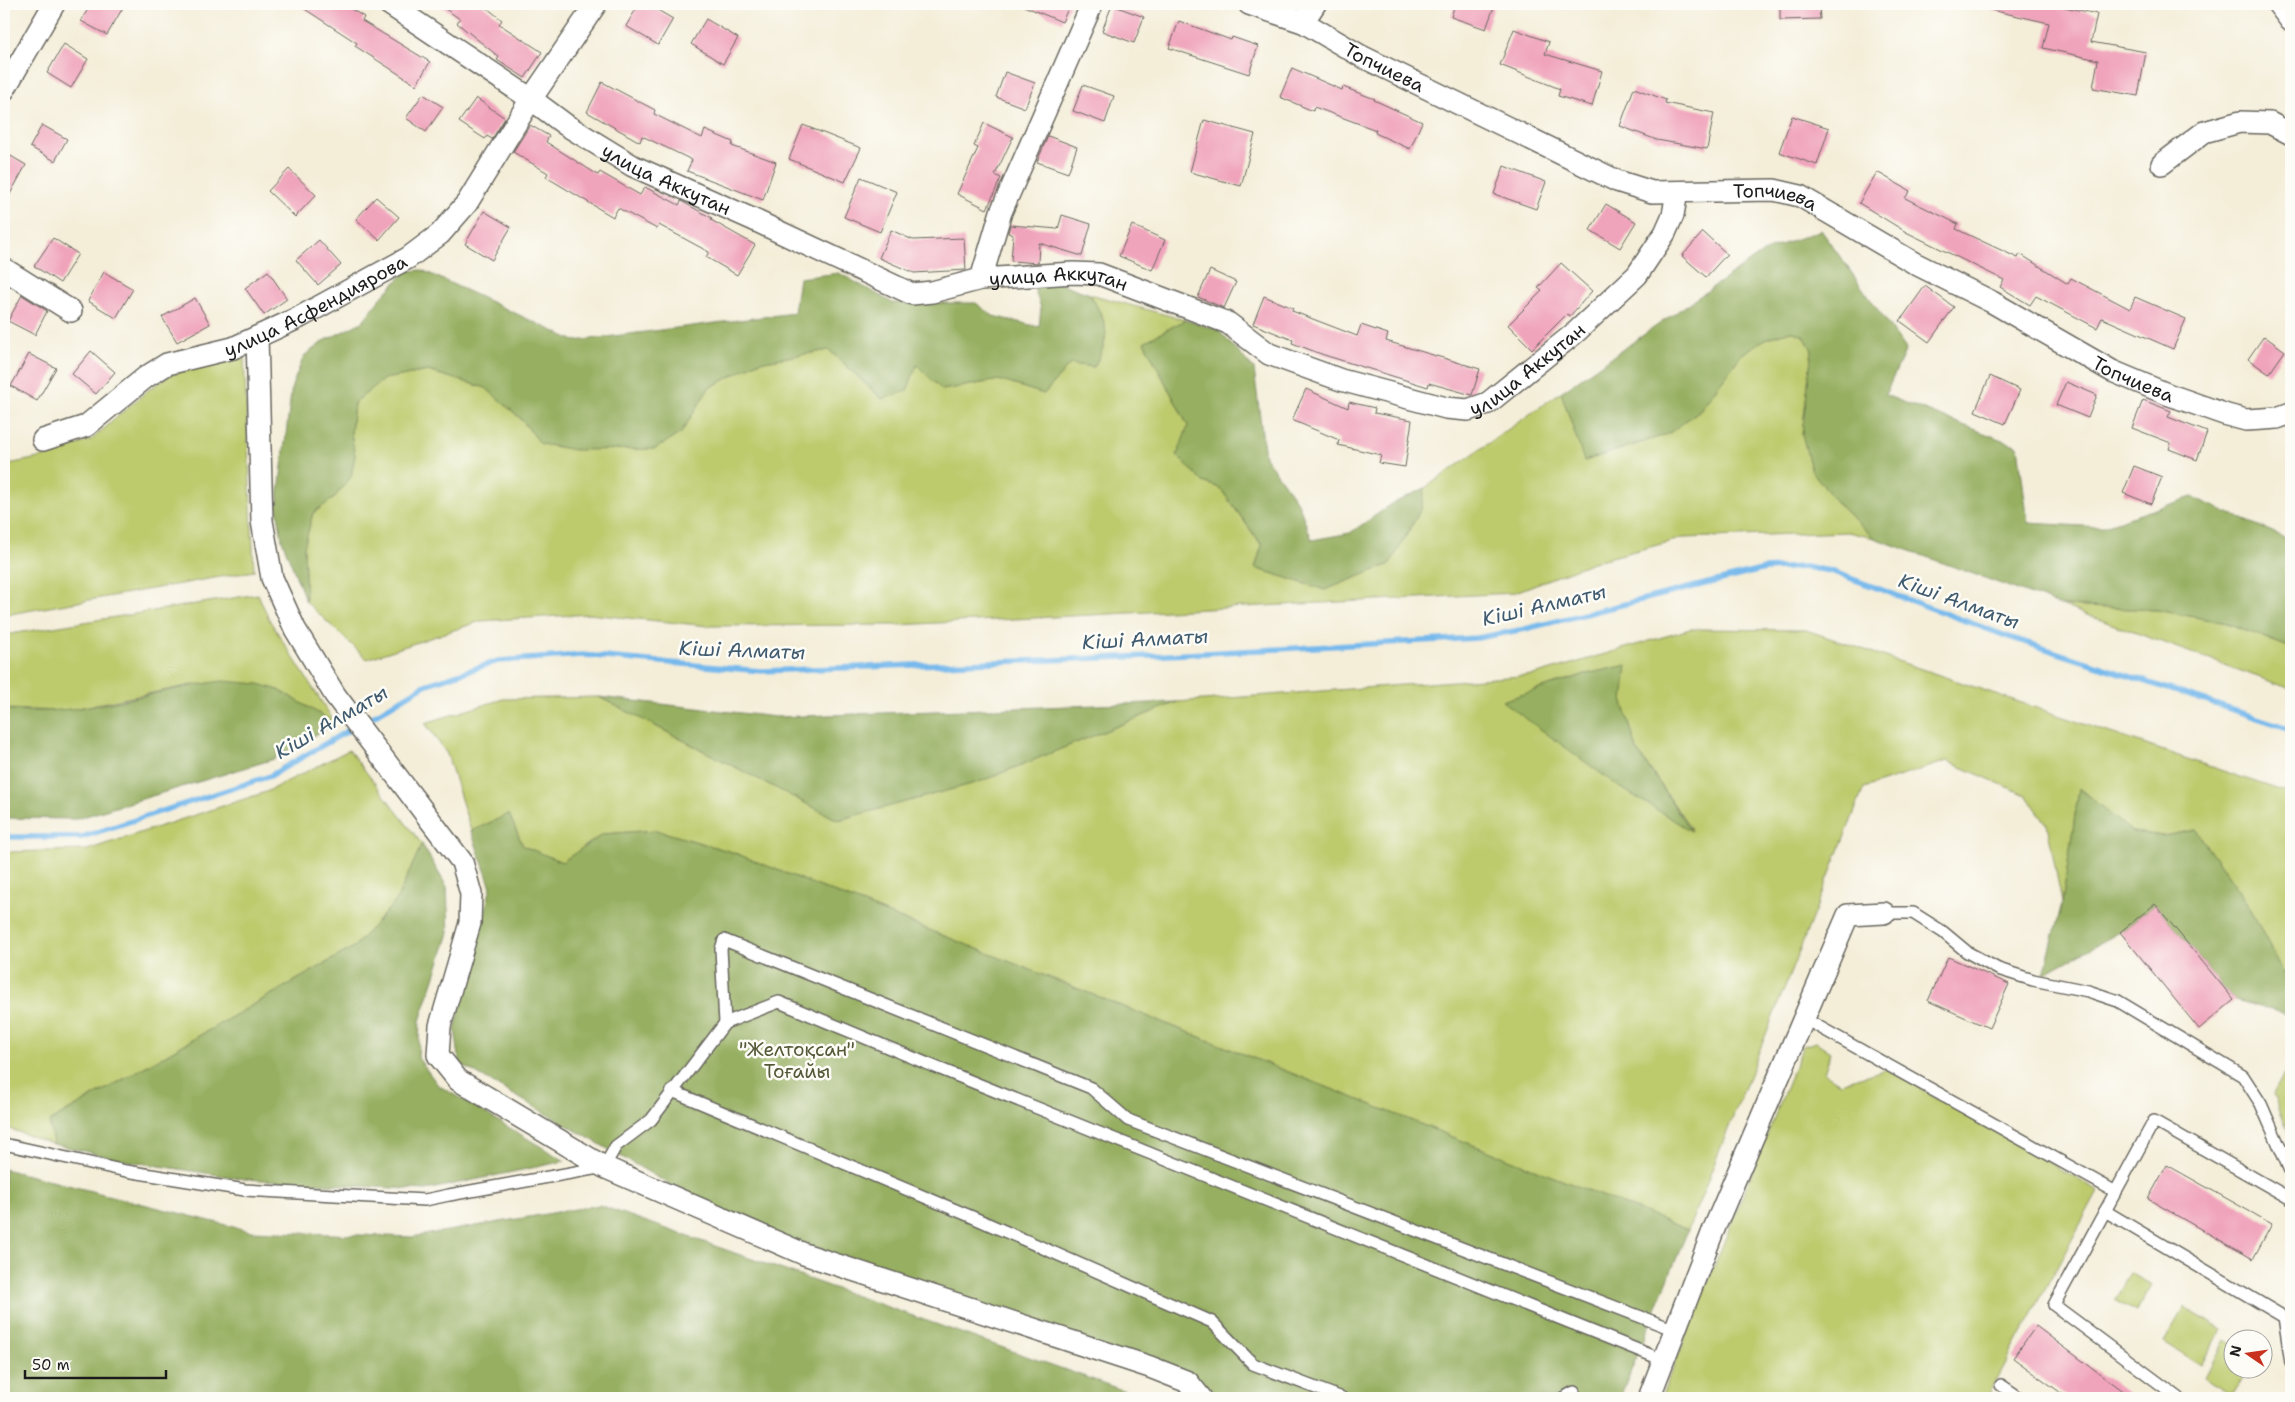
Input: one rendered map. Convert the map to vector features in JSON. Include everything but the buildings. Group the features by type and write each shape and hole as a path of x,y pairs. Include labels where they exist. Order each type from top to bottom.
{"street":[{"path":"4,90 54,4"},
{"name":"улица Аккутан","path":"389,4 532,99 566,125 632,166 752,219 912,294 932,292 981,279 1073,273 1098,274 1228,323 1269,354 1341,380 1446,408 1468,410 1488,403 1576,332 1637,274 1665,233 1673,215 1677,192"},
{"path":"532,99 596,4"},
{"path":"981,279 1000,212 1092,4"},
{"name":"Топчиева","path":"1248,4 1303,22 1369,60 1617,181 1652,192 1774,190 1800,196 1916,264 1992,302 2112,371 2166,394 2227,416 2255,419 2277,418 2291,413"},
{"path":"1303,22 1316,4"},
{"path":"2278,4 2291,21"},
{"name":"улица Асфендиярова","path":"42,440 86,426 146,377 167,364 232,348 300,317 408,258 440,234 467,203 532,99"},
{"path":"2162,164 2204,132 2240,122 2270,123 2291,134"},
{"path":"4,269 28,282 71,311"},
{"path":"257,336 262,521 272,578 295,629 335,695 381,758 462,862 471,894 470,923 440,1026 438,1055 458,1080 604,1166 804,1254 1150,1367 1188,1382 1201,1398"},
{"path":"1649,1398 1713,1231 1806,1019 1848,915 1884,913"}],"lane":[{"path":"1884,913 1913,913 1943,932 1967,952 1998,969 2033,980 2088,991 2118,1001 2243,1076 2261,1104 2291,1173"},
{"path":"725,1023 722,949 724,940 1091,1088 1128,1120 1675,1330"},
{"path":"4,1144 126,1171 245,1190 425,1200 604,1166 616,1146 651,1120 725,1023 779,1002 1664,1360"},
{"path":"1806,1019 2116,1192"},
{"path":"672,1091 970,1216 1212,1322 1253,1364 1342,1398"},
{"path":"2179,1398 2054,1305 2154,1121 2291,1199"},
{"path":"2106,1211 2284,1318 2291,1363"},
{"path":"2001,1385 2020,1398"},
{"path":"1563,1398 1574,1392 1571,1398"}],"green space":[{"path":"1821,230 1906,349 1885,395 2018,446 2028,523 2101,527 2192,497 2291,540 2291,648 2227,623 2157,610 2062,606 1874,538 1837,503 1811,470 1802,434 1812,350 1804,336 1791,331 1767,338 1742,354 1700,410 1668,434 1584,461 1561,392 1765,251"},
{"path":"422,270 575,341 794,313 799,278 839,273 893,303 976,303 993,316 1039,327 1041,308 1034,288 1056,282 1090,294 1101,314 1106,330 1104,346 1094,367 1070,364 1044,394 999,380 942,390 917,365 907,391 882,399 829,350 758,362 709,388 681,433 655,449 575,450 541,444 520,418 486,388 428,371 384,379 354,403 351,433 355,456 351,477 334,498 313,513 304,547 306,602 282,540 277,507 292,386 304,356 324,341 362,322 406,271"},
{"path":"1090,294 1185,320 1144,342 1188,426 1203,482 1220,488 1262,546 1255,568 1325,590 1390,564 1421,509 1425,488 1561,392 1585,461 1668,434 1700,410 1742,354 1767,338 1791,331 1804,336 1812,350 1802,434 1837,503 1874,538 1848,532 1684,538 1593,562 1513,593 899,625 708,626 589,614 481,621 367,659 306,602 304,547 313,513 334,498 355,456 351,433 354,403 384,379 428,371 486,388 520,418 541,444 681,433 709,388 758,362 829,350 882,399 917,365 942,390 999,380 1044,394 1070,364 1094,367 1100,355 1104,346 1106,330 1101,314"},
{"path":"1185,320 1218,330 1254,369 1265,457 1298,503 1312,540 1350,533 1392,504 1425,488 1421,509 1390,564 1325,590 1255,568 1262,545 1220,488 1203,482 1177,455 1188,426 1144,342"},
{"path":"244,357 254,571 4,615 4,465 43,457 91,440 148,390 172,374"},
{"path":"258,594 270,621 335,723 279,690 191,685 63,711 4,709 4,635"},
{"path":"2062,606 2157,610 2227,623 2291,648 2291,689"},
{"path":"1690,629 1806,630 2291,794 2291,989 2249,906 2196,830 2163,836 2132,832 2079,789 2062,903 2047,824 2026,795 1947,761 1864,788 1688,1230 732,852 656,830 603,834 562,862 523,846 509,815 471,831 447,754 425,723 503,699 599,697 838,820 979,782 1177,702 1534,675","holes":["1626,666 1623,702 1637,750 1691,829 1503,701 1586,674"]},
{"path":"1627,665 1623,702 1637,750 1691,831 1618,786 1502,701 1586,674"},
{"path":"223,681 259,684 279,690 335,723 274,759 76,819 4,818 4,709 31,711 86,707"},
{"path":"599,697 776,717 1177,702 979,782 838,820"},
{"path":"349,750 422,844 396,901 354,947 50,1121 53,1144 4,1127 4,852 87,850 266,792"},
{"path":"2079,788 2132,832 2163,836 2196,830 2249,906 2291,989 2291,1015 2234,1000 2155,904 2120,932 2044,974 2062,903"},
{"name":"\"Желтоқсан\" Тоғайы","path":"509,814 523,846 562,862 603,834 656,830 732,852 1688,1230 1620,1398 1209,1398 995,1312 723,1215 460,1064 455,1029 491,887 471,831"},
{"path":"422,844 447,887 449,933 420,1021 418,1058 438,1085 565,1161 426,1190 244,1179 127,1161 53,1144 49,1122 354,947 396,901"},
{"path":"1816,1042 1831,1052 1824,1073 1840,1083 1887,1069 2098,1191 1987,1398 1661,1398 1803,1046"},
{"path":"2291,1062 2291,1138 2273,1095"},
{"path":"4,1169 250,1231 412,1237 599,1205 1145,1398 4,1398"},
{"path":"2130,1273 2152,1285 2136,1312 2115,1300"},
{"path":"2184,1307 2222,1330 2201,1365 2164,1342"},
{"path":"2222,1347 2222,1380 2241,1380 2232,1396 2203,1379"}],"waterway":[{"name":"Кіші Алматы","path":"362,723 425,685 498,661 582,655 761,671 1150,656 1477,638 1525,629 1765,569 1805,567 1831,571 2006,636 2291,729"},
{"name":"Кіші Алматы","path":"4,837 82,837 270,776 354,727"}]}
